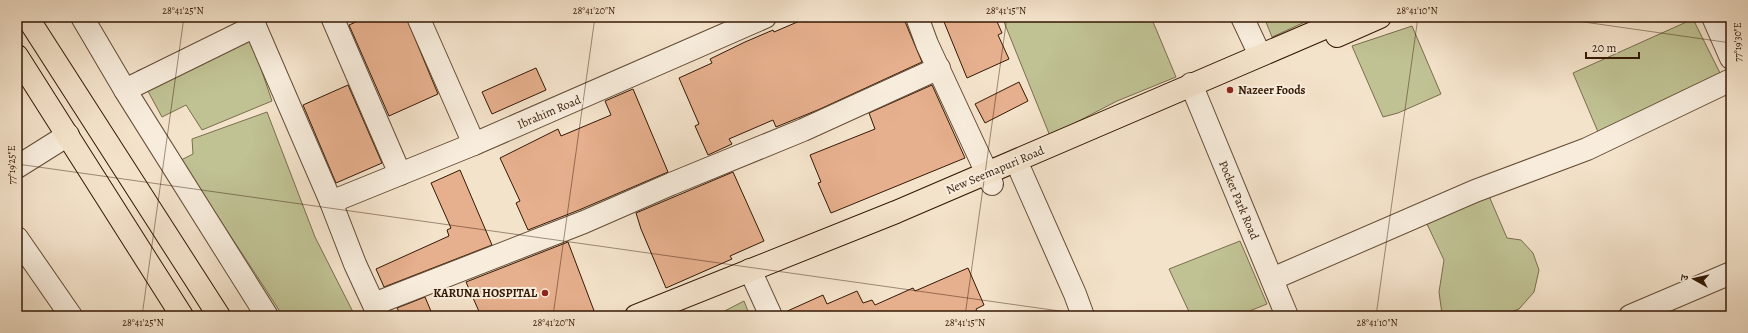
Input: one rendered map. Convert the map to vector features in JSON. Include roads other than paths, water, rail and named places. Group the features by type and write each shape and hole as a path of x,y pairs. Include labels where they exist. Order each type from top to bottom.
{"main road":[{"path":"27,17 219,316"},
{"name":"New Seemapuri Road","path":"990,178 1021,172 1193,91 1260,55 1350,17"},
{"name":"New Seemapuri Road","path":"676,316 753,277 1193,91 1380,17"},
{"path":"17,56 182,316"},
{"name":"New Seemapuri Road","path":"636,316 753,277"}],"street":[{"path":"82,17 125,90 266,316"},
{"path":"332,17 400,174"},
{"path":"418,17 474,144"},
{"name":"Ibrahim Road","path":"331,202 474,144 765,17"},
{"path":"917,17 990,178"},
{"path":"1242,17 1260,55"},
{"path":"1713,17 1731,58"},
{"path":"125,90 253,22 377,310 671,184 809,127 939,68"},
{"path":"1272,279 1475,191 1587,149 1731,80"},
{"name":"Pocket Park Road","path":"1193,91 1287,316"},
{"path":"17,167 68,135"},
{"path":"1021,172 1083,316"},
{"path":"17,238 72,316"},
{"path":"1630,316 1731,273"},
{"path":"753,277 771,316"}],"place":[{"name":"Nazeer Foods","path":"1230,90"},
{"name":"KARUNA HOSPITAL","path":"545,293"}]}
